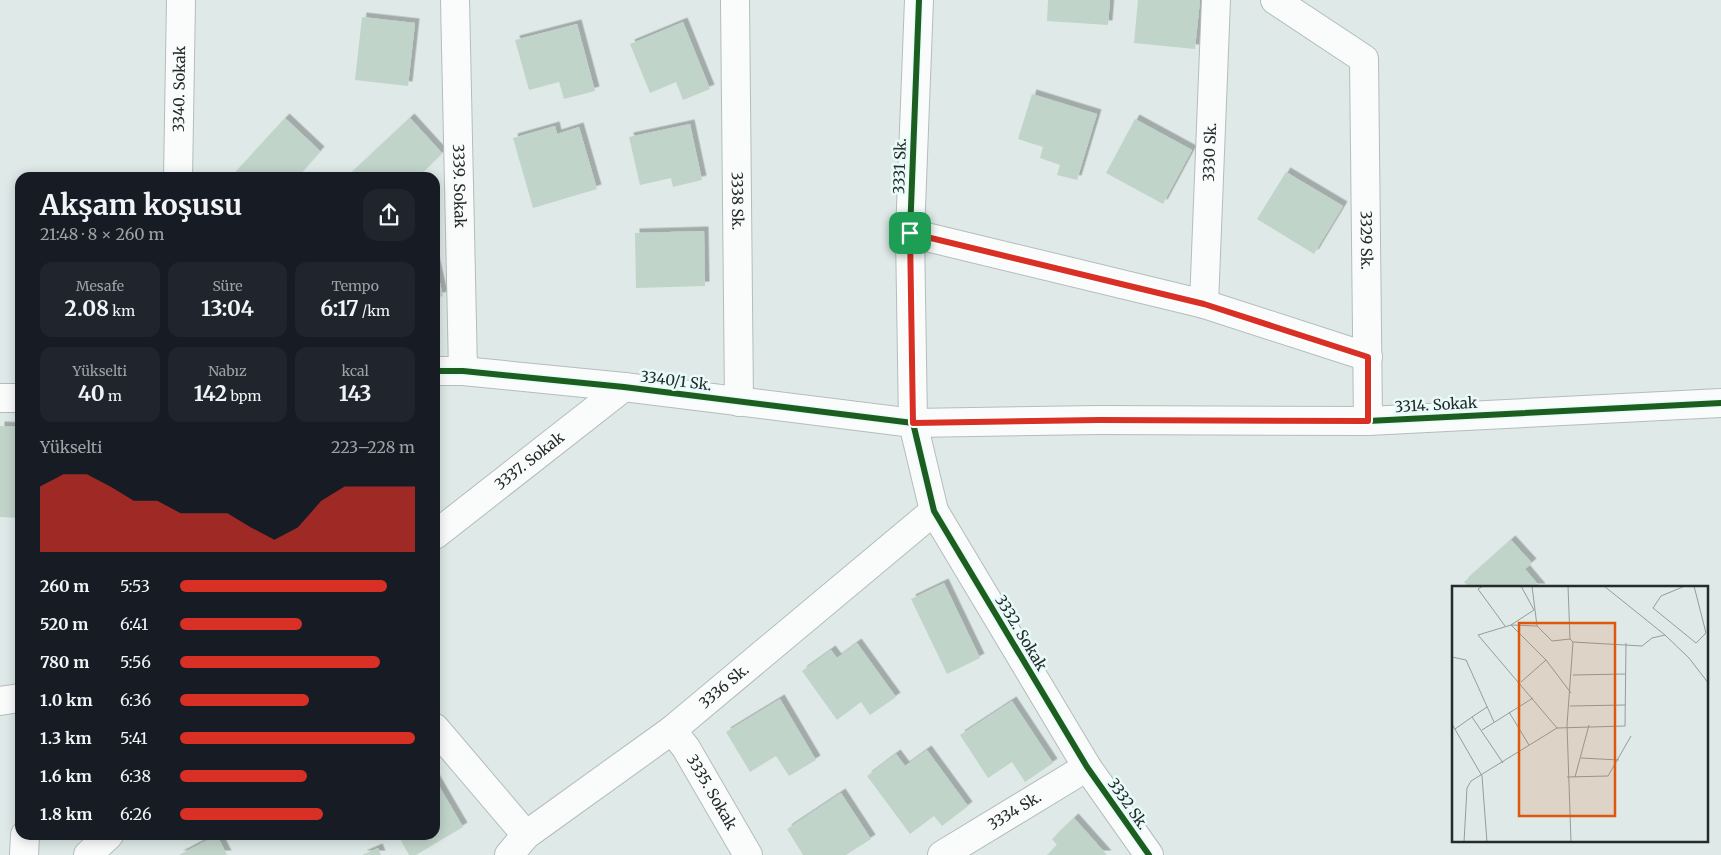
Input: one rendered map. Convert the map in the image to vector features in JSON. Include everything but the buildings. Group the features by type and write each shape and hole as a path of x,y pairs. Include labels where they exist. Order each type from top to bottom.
{"street":[{"name":"3340. Sokak","path":"178,172 181,0"},
{"name":"3339. Sokak","path":"455,0 463,372"},
{"name":"3338 Sk.","path":"735,0 739,402"},
{"name":"3331 Sk.","path":"913,423 910,233 919,0"},
{"name":"3330 Sk.","path":"1204,304 1216,0"},
{"name":"3329 Sk.","path":"1275,0 1364,59 1368,421"},
{"path":"910,233 1204,304 1368,357"},
{"name":"3340/1 Sk.","path":"440,371 624,387 913,423"},
{"name":"3337. Sokak","path":"440,531 624,387"},
{"path":"0,398 15,398"},
{"name":"3314. Sokak","path":"913,423 1099,420 1368,421 1721,403"},
{"name":"3332. Sokak","path":"913,423 934,511 1087,767"},
{"name":"3336 Sk.","path":"518,845 672,730 934,511"},
{"path":"0,701 15,699"},
{"name":"3335. Sokak","path":"672,730 686,748 748,855"},
{"path":"440,735 518,845"},
{"name":"3334 Sk.","path":"942,855 1087,767"},
{"name":"3332 Sk.","path":"1087,767 1149,855"},
{"path":"24,855 25,840"},
{"path":"88,855 103,840"}],"cycle path":[{"path":"919,0 910,233 913,423 934,511 1087,767 1149,855"},
{"path":"440,371 463,371 624,387 913,423 1099,420 1368,421 1721,403"}],"route":[{"path":"910,233 1204,304 1368,357 1368,421 1099,420 913,423 910,233"}]}
